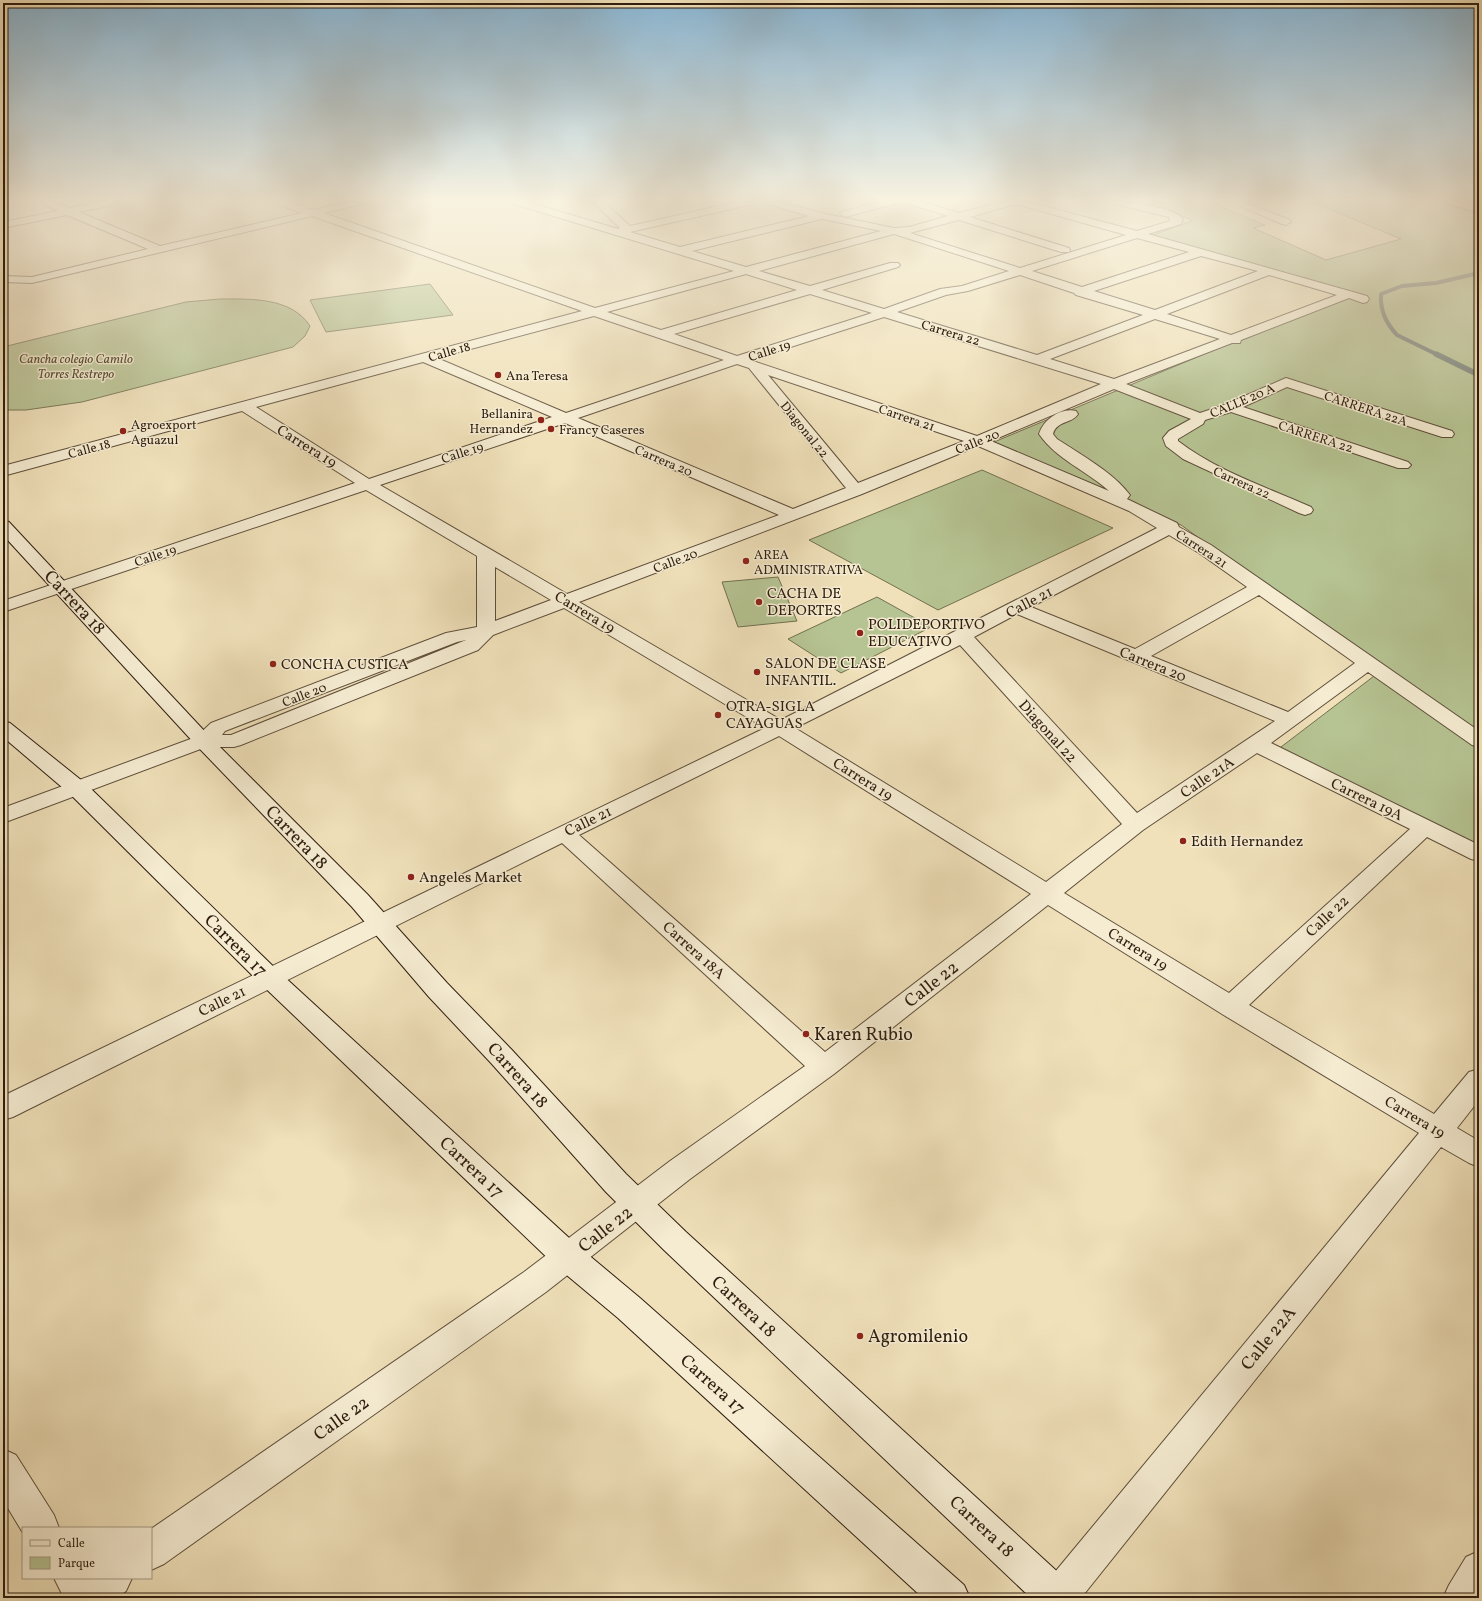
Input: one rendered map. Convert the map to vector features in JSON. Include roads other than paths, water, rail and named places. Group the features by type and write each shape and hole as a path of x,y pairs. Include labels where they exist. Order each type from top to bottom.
{"street":[{"path":"3,279 32,280 45,277"},
{"name":"Carrera 21","path":"494,277 978,441 1135,508 1171,528 1260,587 1479,741"},
{"name":"Calle 18","path":"3,471 425,358 592,311 728,277"},
{"name":"Carrera 22","path":"764,277 886,312 1038,359 1114,384 1194,415 1198,418 1198,421 1174,434 1170,438 1171,443 1188,456 1209,467 1304,510"},
{"path":"662,334 855,277"},
{"name":"Calle 19","path":"944,292 952,285 979,277"},
{"name":"Calle 19","path":"3,607 737,360 944,292 964,289 1004,277"},
{"path":"1033,277 1245,343"},
{"path":"1080,292 1126,277"},
{"path":"1038,359 1151,314 1253,277"},
{"path":"1135,508 1105,479 1052,442 1046,434 1047,427 1054,421 1245,343 1363,299 1288,277"},
{"name":"Calle 20","path":"486,631 856,491 1114,384 1230,338 1347,295"},
{"name":"Carrera 20","path":"425,358 793,515"},
{"name":"Diagonal 22","path":"754,366 856,491"},
{"name":"CALLE 20 A","path":"1198,418 1230,407 1286,382"},
{"name":"CARRERA 22A","path":"1286,382 1447,434"},
{"name":"Carrera 19","path":"244,406 367,484 780,728 1231,1006 1479,1156"},
{"name":"CARRERA 22","path":"1230,407 1403,465"},
{"name":"Carrera 18","path":"3,524 204,741 379,922 438,990 501,1056 616,1183 675,1241 1059,1598"},
{"name":"Calle 21","path":"3,1109 270,978 379,922 780,728 1018,608 1171,528"},
{"path":"3,816 204,741 234,740 471,646 486,631 486,554"},
{"path":"1135,657 1260,587"},
{"name":"Carrera 20","path":"1018,608 1288,719"},
{"name":"Diagonal 22","path":"962,636 1135,825"},
{"name":"Calle 21A","path":"1048,893 1135,825 1256,744 1288,719 1368,664"},
{"name":"Carrera 17","path":"3,727 78,789 270,978 568,1257 640,1318 951,1598"},
{"name":"Carrera 19A","path":"1256,744 1479,854"},
{"name":"Calle 22","path":"1231,1006 1425,827"},
{"name":"Carrera 18A","path":"564,833 824,1067"},
{"name":"Calle 22","path":"152,1550 529,1287 680,1170 824,1067 1048,893"},
{"name":"Calle 22A","path":"1059,1598 1479,1080"},
{"path":"3,1467 40,1527"},
{"path":"1462,1598 1479,1570"},
{"path":"74,1579 85,1598 112,1579"}],"waterway":[{"path":"1438,355 1397,335 1384,316 1381,294 1402,286 1436,283 1463,277"},
{"path":"1436,354 1479,375"},
{"path":"1479,508 1479,516"}],"place":[{"name":"Ana Teresa","path":"498,375"},
{"name":"Bellanira Hernandez","path":"541,420"},
{"name":"Francy Caseres","path":"551,429"},
{"name":"Agroexport Aguazul","path":"123,431"},
{"name":"AREA ADMINISTRATIVA","path":"746,561"},
{"name":"CACHA DE DEPORTES","path":"759,602"},
{"name":"POLIDEPORTIVO EDUCATIVO","path":"860,633"},
{"name":"CONCHA CUSTICA","path":"273,664"},
{"name":"SALON DE CLASE INFANTIL.","path":"757,672"},
{"name":"OTRA-SIGLA CAYAGUAS","path":"718,715"},
{"name":"Edith Hernandez","path":"1183,841"},
{"name":"Angeles Market","path":"411,877"},
{"name":"Karen Rubio","path":"806,1034"},
{"name":"Agromilenio","path":"860,1336"}],"park label":[{"name":"Cancha colegio Camilo Torres Restrepo","path":"76,366"}]}
